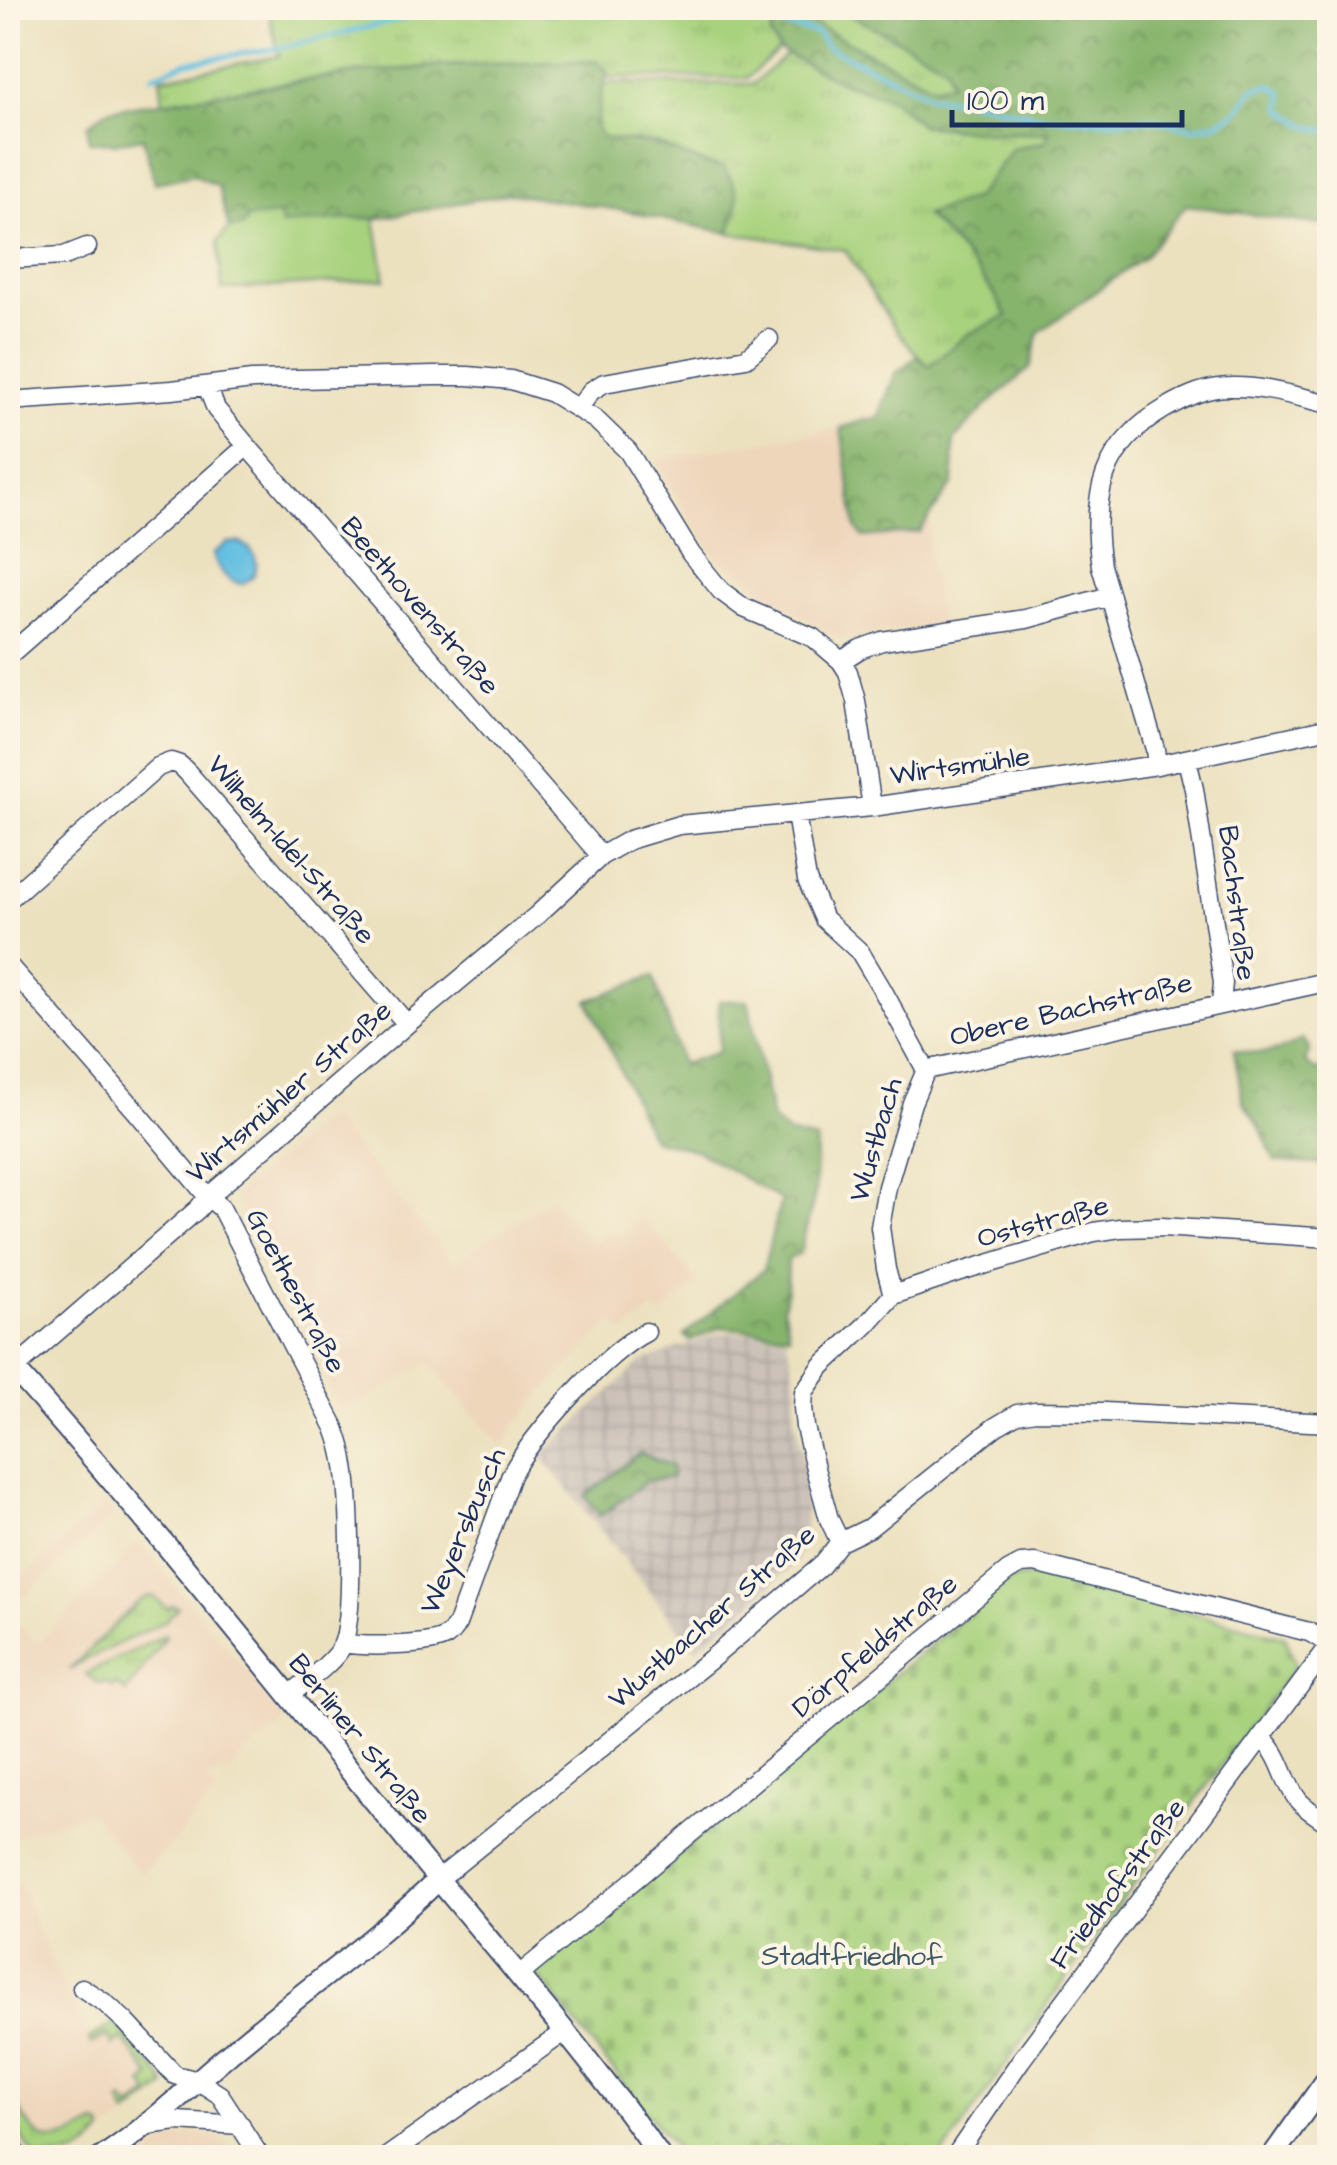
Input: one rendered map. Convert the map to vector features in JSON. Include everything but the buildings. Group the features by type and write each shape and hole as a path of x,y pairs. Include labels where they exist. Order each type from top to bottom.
{"main road":[{"name":"Berliner Straße","path":"11,1365 204,1590 566,2031 661,2158"},
{"path":"101,2158 147,2125 439,1879"},
{"path":"1272,2158 1330,2075"},
{"path":"8,2140 16,2158"}],"street":[{"path":"8,259 64,256 87,247"},
{"path":"579,408 591,391 604,383 746,358 769,339"},
{"path":"8,401 172,390 252,380 468,376 511,380 552,393 596,420 628,451 691,554 721,592 744,608 814,638 841,662 856,700 872,807"},
{"name":"Beethovenstraße","path":"207,386 216,409 247,446 601,856"},
{"path":"1157,766 1156,750 1098,543 1104,473 1142,423 1204,389 1245,387 1330,404"},
{"path":"8,656 247,446"},
{"path":"841,662 882,641 1026,619 1110,596"},
{"name":"Wirtsmühle","path":"601,856 629,840 668,827 872,807 1157,766 1330,728"},
{"name":"Bachstraße","path":"1187,760 1222,983 1221,1004 1330,981"},
{"name":"Wilhelm-Idel-Straße","path":"8,900 158,768 170,762 180,765 407,1024"},
{"name":"Obere Bachstraße","path":"796,814 807,880 824,919 860,952 926,1070 1221,1004"},
{"name":"Wirtsmühler Straße","path":"11,1365 198,1209 601,856"},
{"name":"Goethestraße","path":"8,965 221,1208 328,1410 342,1447 348,1486 350,1581 343,1644"},
{"name":"Wustbach","path":"894,1295 880,1227 886,1186 926,1070"},
{"name":"Oststraße","path":"894,1295 1094,1232 1120,1228 1162,1226 1330,1238"},
{"path":"840,1542 829,1520 805,1427 804,1392 822,1366 894,1295"},
{"name":"Weyersbusch","path":"343,1644 361,1647 426,1642 449,1635 457,1624 522,1457 596,1372 626,1344 646,1332"},
{"name":"Wustbacher Straße","path":"439,1879 712,1660 821,1566 840,1542 870,1528 1017,1414 1104,1412 1330,1424"},
{"name":"Dörpfeldstraße","path":"518,1976 1021,1564 1035,1564 1310,1632 1330,1645"},
{"path":"290,1695 343,1644"},
{"name":"Friedhofstraße","path":"954,2158 1022,2060 1330,1645"},
{"path":"1261,1737 1280,1762 1298,1800 1330,1825"},
{"path":"82,1988 105,2002 175,2076 198,2081 220,2096 261,2158"},
{"path":"385,2158 566,2031"},
{"path":"147,2125 198,2121 242,2126"}],"shaded area":[{"path":"841,428 856,527 918,532 930,518 929,556 940,624 838,638 714,556 655,460"},
{"path":"328,1115 454,1264 552,1199 592,1245 611,1229 620,1238 643,1218 698,1283 660,1315 654,1308 624,1333 612,1321 515,1425 503,1447 428,1363 365,1401 339,1405 234,1197"},
{"path":"720,1333 786,1337 798,1388 794,1412 807,1478 805,1525 797,1560 696,1649 541,1456 641,1362","holes":["640,1453 671,1477 647,1481 601,1516"]},
{"path":"105,1504 115,1514 9,1609 36,1644 139,1541 287,1721 242,1756 230,1771 207,1779 216,1792 173,1843 140,1874 90,1812 20,1834 10,1842 8,1836 8,1590"},
{"path":"8,1853 44,1945 89,2039 116,2022 166,2083 100,2138 103,2133 98,2124 59,2140 44,2139 28,2126 8,2091"},
{"path":"196,2133 224,2140 239,2157 140,2157 180,2137"}],"green space":[{"path":"268,8 837,8 946,65 951,83 934,87 791,12 771,36 779,50 747,78 607,77 597,61 442,66 356,73 163,103 160,78 279,56"},
{"path":"837,8 1329,8 1329,226 1186,205 1144,257 1039,332 1030,368 954,440 953,483 919,532 863,537 856,527 841,428 878,419 895,374 917,356 929,366 968,334 1007,316 970,262 925,215 975,198 1013,148 1045,142 1049,132 993,132 921,125 892,99 841,82 779,50 771,36 772,20 791,12 934,87 951,83 946,65"},
{"path":"787,54 841,82 892,99 921,125 993,132 1050,132 1045,142 1013,148 975,198 926,216 971,263 1008,316 968,334 929,366 894,326 845,250 729,233 737,199 734,185 723,168 656,144 604,139 596,129 605,83 753,84"},
{"path":"597,61 608,72 596,128 603,138 656,144 723,167 734,184 737,199 729,233 621,210 510,193 375,219 280,225 279,216 229,228 218,186 193,175 155,183 143,138 113,143 89,141 88,125 107,110 356,73"},
{"path":"279,215 281,225 375,219 385,279 222,290 218,241 229,228 242,227 248,218"},
{"path":"653,976 682,1064 719,1052 719,1001 748,1001 772,1120 790,1134 816,1140 815,1193 800,1253 788,1260 783,1307 789,1334 720,1327 690,1341 684,1335 763,1270 781,1200 698,1151 652,1139 588,1001"},
{"path":"1303,1039 1310,1049 1305,1062 1315,1070 1329,1067 1329,1165 1275,1161 1260,1127 1243,1102 1234,1050 1270,1052"},
{"path":"640,1453 671,1466 672,1477 647,1481 600,1516 585,1496"},
{"name":"Stadtfriedhof","path":"1044,1574 1285,1637 1296,1665 1094,1938 941,2157 898,2157 881,2144 873,2157 797,2157 774,2144 755,2157 683,2157 535,1973 1009,1580"},
{"path":"150,1596 168,1609 172,1605 178,1607 166,1620 69,1670 133,1607"},
{"path":"165,1635 126,1692 116,1684 99,1684 86,1674"},
{"path":"116,2022 166,2083 127,2115 120,2102 124,2100 130,2108 150,2094 143,2084 151,2077 122,2038 113,2045 108,2035 91,2044 89,2039"},
{"path":"8,2091 28,2124 41,2136 66,2138 98,2124 103,2133 74,2155 38,2157 16,2127"}],"water":[{"path":"239,542 249,548 256,562 252,578 241,584 223,573 213,554 227,543"}],"waterway":[{"path":"152,76 187,62 280,48 406,18 426,8"},
{"path":"758,8 784,26 817,33 827,47 931,96 1043,117 1149,119 1194,128 1217,123 1237,112 1254,89 1270,85 1283,93 1282,109 1307,126 1330,132"}]}
